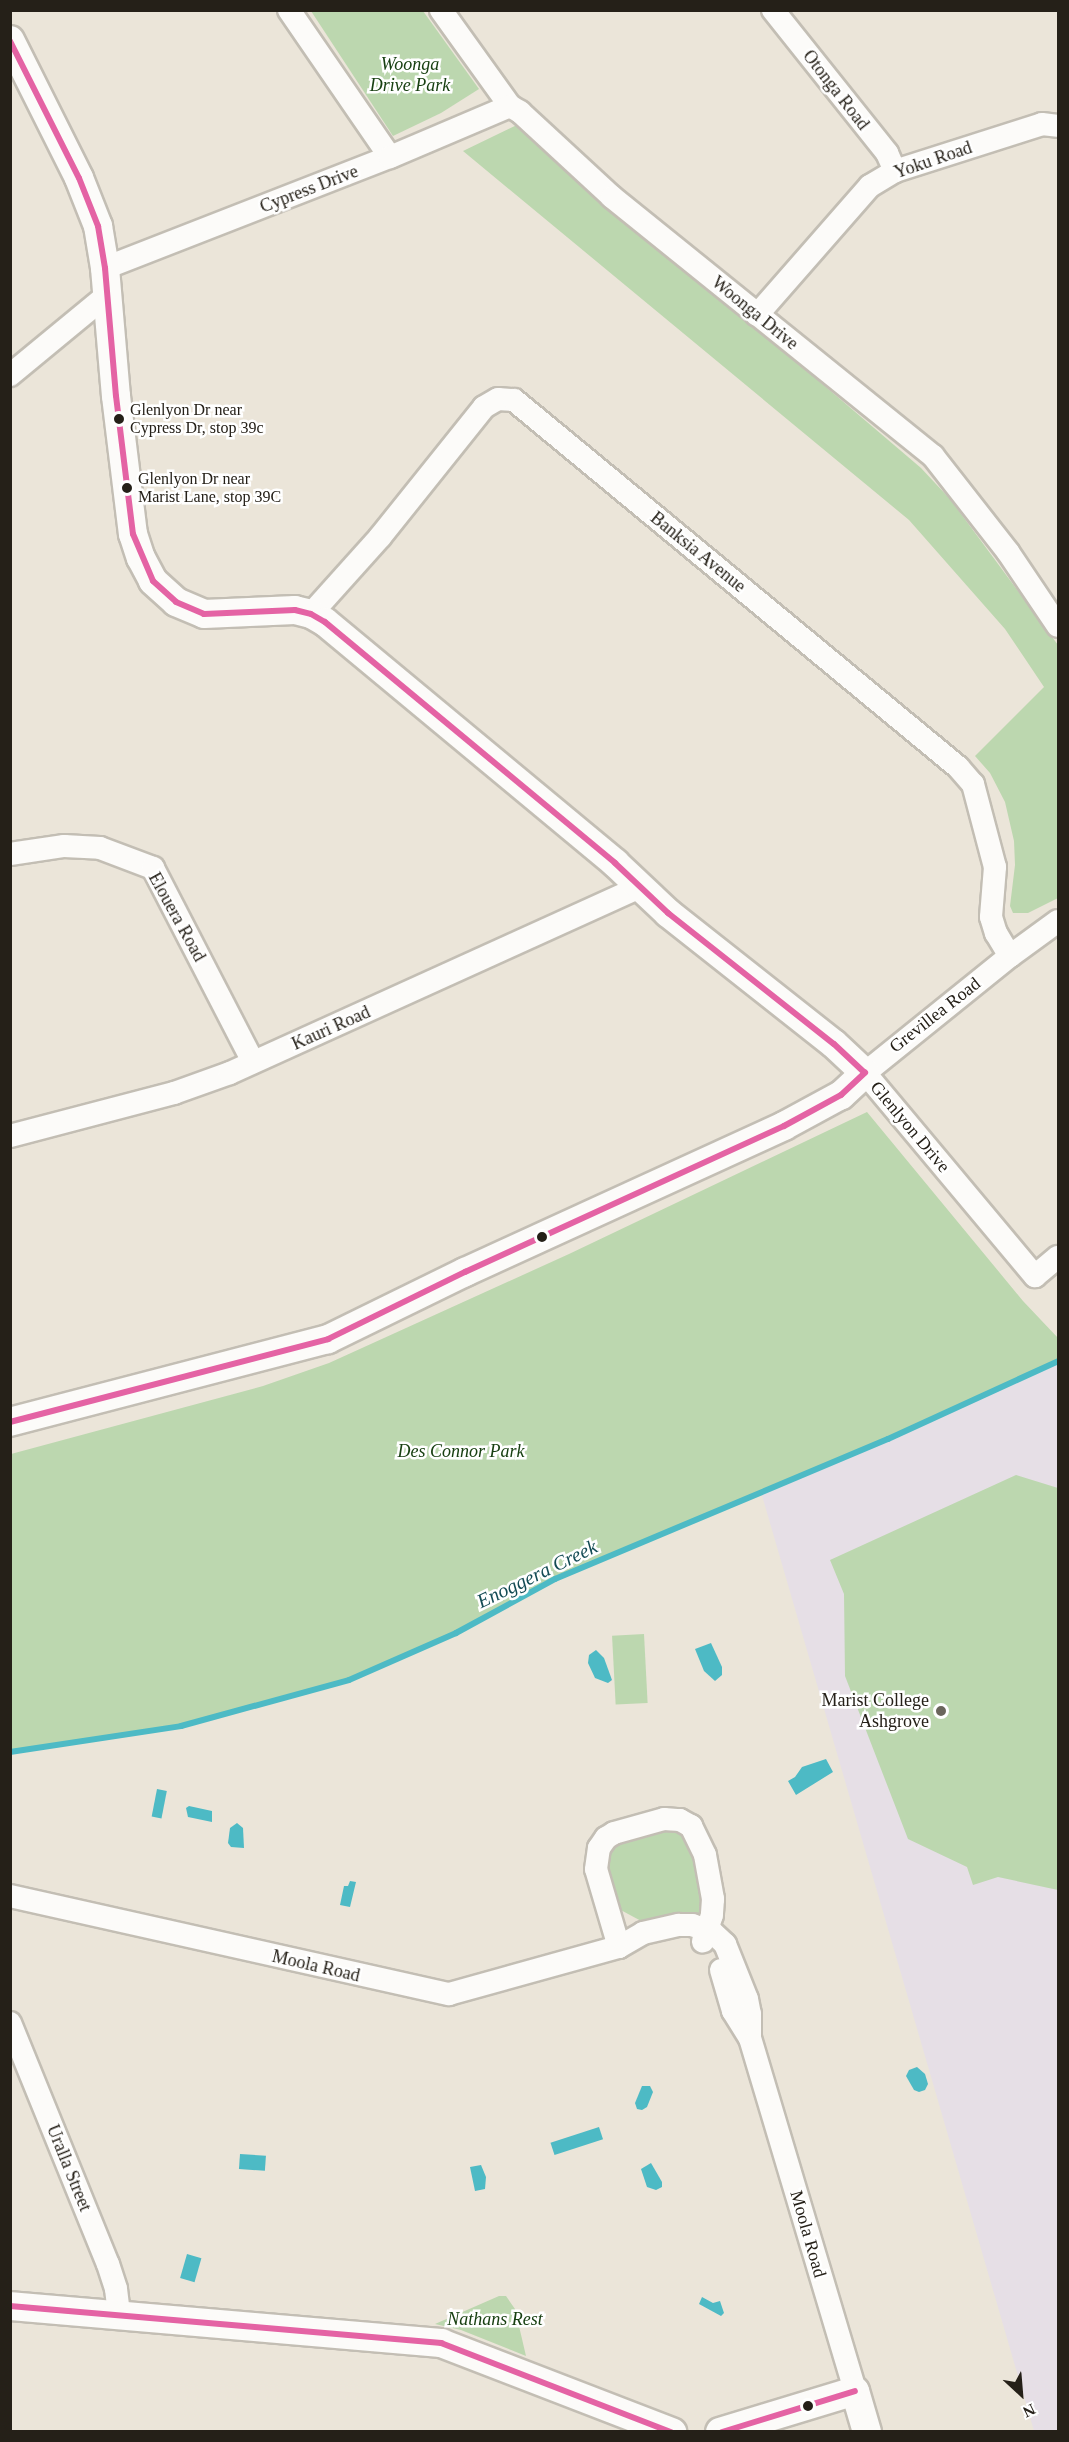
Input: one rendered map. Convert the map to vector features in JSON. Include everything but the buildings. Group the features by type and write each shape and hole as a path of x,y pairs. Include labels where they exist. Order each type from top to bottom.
{"street":[{"path":"289,10 390,157"},
{"name":"Woonga Drive","path":"441,10 510,106 520,112 612,197 933,456 1008,552 1059,626"},
{"name":"Otonga Road","path":"773,10 887,153 895,171"},
{"name":"Glenlyon Drive","path":"10,40 90,203 98,226 105,268 106,296 133,534 141,558 153,581 176,602 204,614 279,609 312,614 336,630 615,863 639,887 834,1044 865,1073 1035,1276 1059,1257"},
{"name":"Cypress Drive","path":"105,268 390,157 510,106"},
{"name":"Yoku Road","path":"757,315 870,186 895,171 1042,124 1059,126"},
{"path":"10,375 106,296"},
{"name":"Banksia Avenue","path":"312,614 380,537 484,407 498,399 514,400 958,767 973,784 995,867 991,917 996,933 1010,956"},
{"name":"Elouera Road","path":"10,854 64,846 100,848 153,868 253,1062"},
{"name":"Kauri Road","path":"10,1136 174,1093 231,1073 639,887"},
{"name":"Grevillea Road","path":"10,1422 328,1338 465,1272 793,1122 841,1095 1010,956 1059,921"},
{"path":"619,1947 596,1869 599,1848 606,1838 614,1833 664,1819 680,1820 691,1826 705,1855 713,1899 706,1936"},
{"name":"Moola Road","path":"10,1896 449,1994 619,1947 643,1933 679,1925 692,1925 706,1936 725,1944 750,2014 750,2038 867,2432"},
{"name":"Uralla Street","path":"10,2023 108,2264 116,2289 119,2315"},
{"path":"10,2306 441,2343 672,2432"},
{"path":"720,2432 855,2391"}],"shaded area":[{"name":"Marist College Ashgrove","path":"1058,1361 1058,2431 1034,2431 761,1492 888,1439"}],"green space":[{"name":"Woonga Drive Park","path":"311,11 423,11 479,89 441,113 393,136"},
{"path":"521,123 615,207 921,468 950,499 1058,645 1058,898 1028,913 1013,913 1010,906 1015,865 1014,841 1005,802 990,773 975,756 1044,687 1005,629 909,520 463,151"},
{"name":"Des Connor Park","path":"867,1112 1023,1301 1058,1338 1058,1361 888,1439 555,1579 456,1633 349,1680 181,1726 26,1749 11,1754 11,1454 263,1386 329,1363 569,1254"},
{"path":"1016,1475 1058,1488 1058,1890 998,1877 973,1885 967,1867 908,1839 845,1676 844,1594 830,1560"},
{"path":"644,1634 648,1703 616,1705 612,1636"},
{"path":"667,1827 683,1833 691,1843 703,1887 701,1912 698,1916 643,1922 617,1908 605,1864 611,1847 617,1841"},
{"name":"Nathans Rest","path":"499,2296 506,2296 515,2309 526,2356 461,2330 435,2324"}],"water":[{"path":"711,1643 722,1667 722,1675 715,1681 704,1671 695,1649"},
{"path":"596,1650 604,1658 612,1680 608,1683 595,1678 588,1663 589,1655"},
{"path":"826,1759 833,1772 796,1795 788,1781 795,1777 802,1767"},
{"path":"157,1789 167,1791 161,1818 152,1816"},
{"path":"189,1806 212,1811 212,1822 188,1817 186,1808"},
{"path":"237,1823 243,1828 244,1848 231,1847 228,1843 230,1828"},
{"path":"350,1881 356,1882 350,1907 340,1905 344,1886 348,1886"},
{"path":"917,2067 925,2074 928,2084 925,2090 919,2092 914,2090 906,2076 909,2070"},
{"path":"642,2086 650,2086 653,2092 647,2107 642,2110 637,2109 635,2103"},
{"path":"599,2127 603,2139 555,2155 550,2143"},
{"path":"240,2154 266,2156 265,2171 239,2169"},
{"path":"651,2163 662,2182 662,2187 656,2190 647,2187 641,2169"},
{"path":"481,2165 486,2177 485,2189 475,2191 470,2167"},
{"path":"187,2254 201,2258 195,2282 180,2278"},
{"path":"702,2297 713,2303 720,2301 724,2313 721,2316 699,2304"}],"waterway":[{"name":"Enoggera Creek","path":"10,1752 181,1726 349,1680 456,1633 555,1579 888,1439 1058,1361"}],"transit line":[{"path":"10,41 79,178 98,226 105,268 116,396 133,534 153,581 176,602 204,614 295,610 311,614 325,622 615,863 668,913 834,1044 865,1073"},
{"path":"10,1422 328,1339 465,1272 784,1126 841,1095 865,1073"},
{"path":"10,2306 441,2343 671,2432"},
{"path":"722,2432 855,2391"}],"place":[{"name":"Glenlyon Dr near Cypress Dr, stop 39c","path":"119,419"},
{"name":"Glenlyon Dr near Marist Lane, stop 39C","path":"127,488"},
{"name":"Marist College Ashgrove","path":"941,1711"}]}
